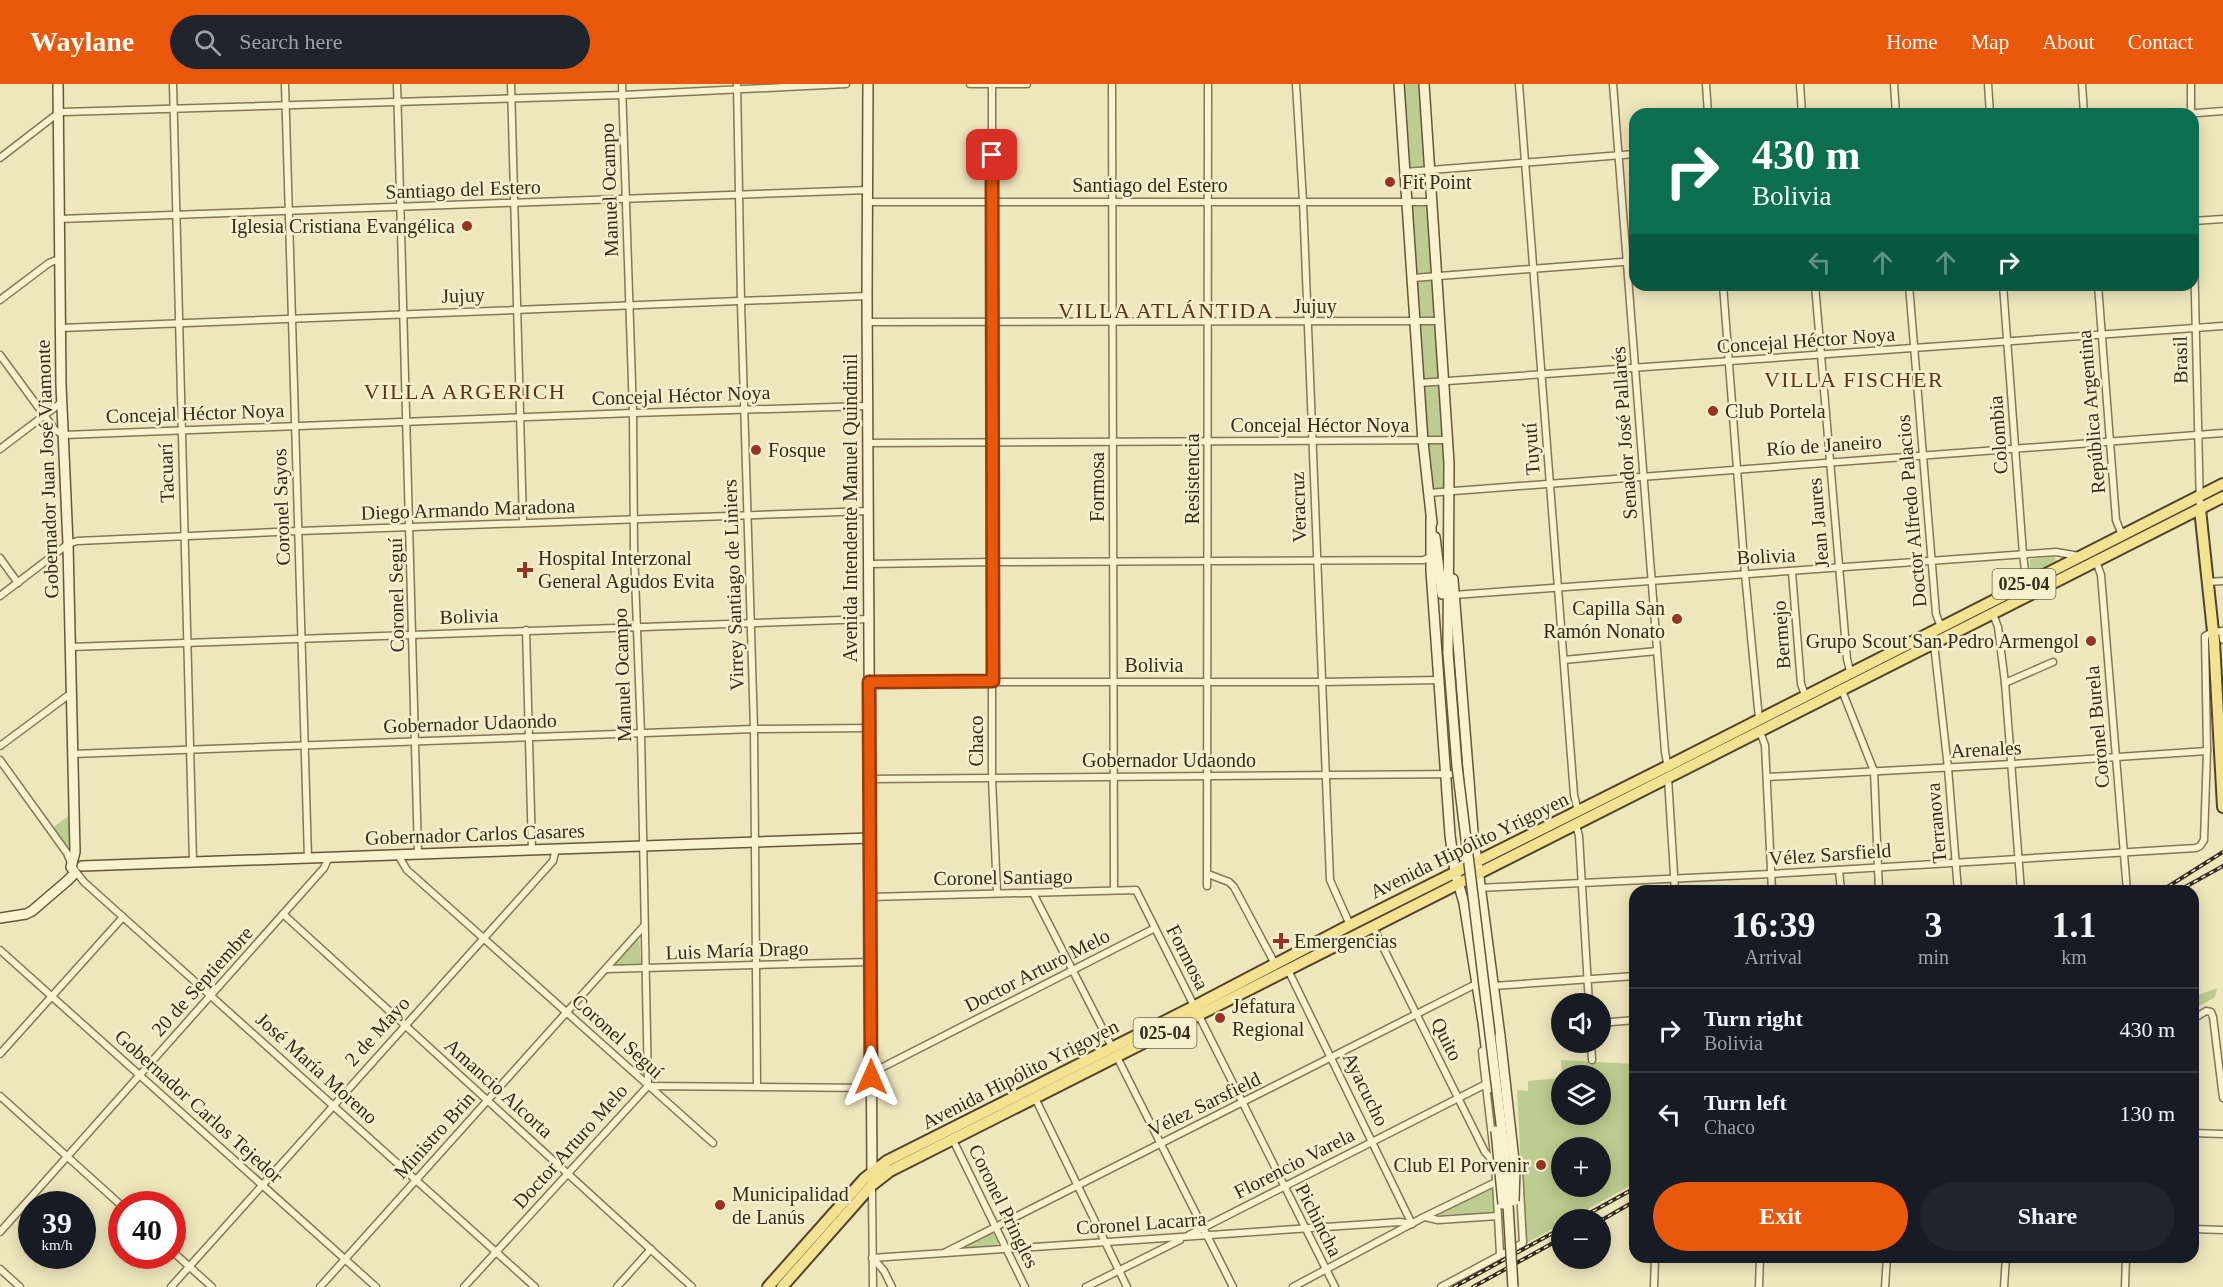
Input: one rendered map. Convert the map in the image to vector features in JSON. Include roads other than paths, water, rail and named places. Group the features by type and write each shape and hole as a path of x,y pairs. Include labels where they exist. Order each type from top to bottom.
{"main road":[{"name":"Gobernador Juan José Viamonte","path":"58,84 62,402 76,867"},
{"name":"Avenida Intendente Manuel Quindimil","path":"868,84 867,406 872,1185"},
{"path":"1398,84 1423,442 1431,519 1447,629"},
{"path":"1424,84 1447,440 1448,653 1457,766 1505,1156 1505,1254"},
{"name":"Avenida Hipólito Yrigoyen","path":"1197,1011 1275,964 1350,925 2223,484"},
{"name":"Avenida Hipólito Yrigoyen","path":"768,1287 873,1171 886,1161 1197,1011 1288,970 2223,497"},
{"path":"2200,509 2209,582 2219,631 2223,807"},
{"path":"1431,519 1430,557 1455,872 1464,903 1483,1022 1488,1086 1503,1208 1505,1254 1513,1287"},
{"path":"1449,546 1477,862 1515,1169 1505,1254"},
{"name":"Gobernador Carlos Casares","path":"76,867 870,838"},
{"path":"0,918 32,911 68,881 76,867"},
{"name":"Avenida Hipólito Yrigoyen","path":"782,1287 872,1185 890,1171 1035,1098 1114,1052"}],"street":[{"name":"Tacuarí","path":"173,84 193,862"},
{"name":"Coronel Sayos","path":"285,84 308,858"},
{"name":"Coronel Seguí","path":"398,84 418,854"},
{"path":"511,84 523,523"},
{"name":"Manuel Ocampo","path":"622,84 633,413 633,519 641,734 648,1086"},
{"path":"0,158 57,114 70,112 623,95 737,86 846,84"},
{"path":"970,84 1027,84"},
{"name":"Chaco","path":"992,84 992,778 997,893"},
{"name":"Formosa","path":"1112,84 1114,890"},
{"name":"Resistencia","path":"1207,886 1209,776 1208,84"},
{"name":"Veracruz","path":"1296,84 1303,201 1330,880 1350,925"},
{"name":"Tuyutí","path":"1518,84 1574,795 1578,811"},
{"name":"Senador José Pallarés","path":"1613,84 1651,581 1668,766 1674,885"},
{"path":"1706,84 1708,108"},
{"path":"1800,84 1802,108"},
{"path":"1894,84 1896,108"},
{"path":"1988,84 1990,108"},
{"path":"2082,84 2084,108"},
{"path":"2191,84 2192,108"},
{"name":"Virrey Santiago de Liniers","path":"737,86 754,729 757,1086"},
{"path":"2199,113 2223,111"},
{"path":"1405,171 1629,154"},
{"name":"Santiago del Estero","path":"58,219 868,190"},
{"name":"Santiago del Estero","path":"869,202 1431,202"},
{"path":"2199,221 2223,219"},
{"path":"0,300 49,263 59,259"},
{"path":"1413,278 1629,262"},
{"path":"1723,291 1736,468 1759,719"},
{"name":"Jean Jaures","path":"1816,291 1846,659 1855,685"},
{"name":"Doctor Alfredo Palacios","path":"1910,291 1931,560 1936,614 1941,627"},
{"name":"Colombia","path":"2003,291 2023,554 2029,582"},
{"name":"República Argentina","path":"2098,291 2116,520 2122,535"},
{"name":"Brasil","path":"2194,291 2200,509"},
{"name":"Jujuy","path":"61,328 517,309 741,303 867,296"},
{"name":"Jujuy","path":"868,322 1439,321"},
{"name":"Concejal Héctor Noya","path":"1419,383 2223,326"},
{"path":"0,355 55,430 64,435"},
{"path":"0,449 62,402"},
{"name":"Concejal Héctor Noya","path":"64,435 867,406"},
{"name":"Río de Janeiro","path":"1428,492 2223,433"},
{"name":"Concejal Héctor Noya","path":"868,443 1423,442 1447,440"},
{"name":"Diego Armando Maradona","path":"68,544 299,531 869,511"},
{"path":"0,596 68,544"},
{"name":"Bolivia","path":"1454,595 2023,554 2056,552 2080,556"},
{"path":"869,564 1424,560 1430,557"},
{"path":"0,558 18,583"},
{"name":"Coronel Burela","path":"2096,561 2101,575 2127,885"},
{"name":"Bermejo","path":"1792,572 1801,684 1805,696"},
{"path":"2209,582 2223,581"},
{"path":"1993,614 1998,627 2005,683 2021,885"},
{"name":"Bolivia","path":"70,647 869,619"},
{"path":"526,630 532,850"},
{"path":"2207,751 2205,636 2219,631 2223,640"},
{"name":"Terranova","path":"1934,644 1948,768 1958,885"},
{"path":"1564,660 1657,651"},
{"path":"2005,683 2053,662"},
{"path":"1837,679 1874,771 1879,885"},
{"name":"Bolivia","path":"869,682 1439,680"},
{"path":"0,746 70,694"},
{"name":"Gobernador Udaondo","path":"72,754 754,729 869,728"},
{"path":"1760,732 1765,745 1772,885"},
{"name":"Arenales","path":"1767,777 2207,751"},
{"name":"Vélez Sarsfield","path":"1459,884 1481,888 1582,884 2196,848 2203,843 2207,751"},
{"name":"José María Moreno","path":"0,760 76,867 123,917 535,1287"},
{"name":"Gobernador Udaondo","path":"870,779 1468,774"},
{"path":"1576,825 1588,993"},
{"name":"2 de Mayo","path":"171,1287 553,861 556,849"},
{"name":"Coronel Seguí","path":"398,855 406,870 713,1143"},
{"name":"20 de Septiembre","path":"0,1232 324,868 329,857"},
{"path":"1839,870 1840,885"},
{"path":"1208,874 1229,882 1234,887 1275,964"},
{"name":"Formosa","path":"1136,890 1197,1011"},
{"name":"Coronel Santiago","path":"870,897 1136,890"},
{"path":"1033,893 1233,1287"},
{"name":"Amancio Alcorta","path":"283,914 692,1287"},
{"path":"0,1054 123,917"},
{"name":"Ministro Brin","path":"320,1287 645,926"},
{"name":"Quito","path":"1373,927 1485,1152 1495,1163"},
{"name":"Doctor Arturo Melo","path":"871,1077 881,1068 1155,928"},
{"name":"Gobernador Carlos Tejedor","path":"0,950 376,1287"},
{"name":"Luis María Drago","path":"606,969 870,962"},
{"name":"Ayacucho","path":"1288,970 1412,1224"},
{"path":"1493,986 1629,976"},
{"name":"Vélez Sarsfield","path":"946,1252 1476,984"},
{"name":"Pichincha","path":"1197,1011 1335,1287"},
{"path":"2199,1015 2206,1011 2211,1012 2213,1017 2223,1098"},
{"path":"1611,1022 1629,1021"},
{"path":"1441,1287 1523,1243 1515,1126 1506,1050 1500,1034"},
{"path":"1592,1053 1592,1060"},
{"name":"Doctor Arturo Melo","path":"464,1287 648,1086 871,1088"},
{"path":"1488,1086 1498,1216 1505,1254"},
{"name":"Florencio Varela","path":"1086,1287 1459,1098 1488,1086"},
{"path":"0,1096 108,1193"},
{"path":"1035,1098 1127,1287"},
{"path":"2199,1133 2223,1134"},
{"name":"Coronel Pringles","path":"953,1140 1025,1287"},
{"path":"1293,1287 1424,1217 1496,1182"},
{"path":"872,1185 870,1199 873,1287"},
{"path":"1424,1217 1438,1220 1498,1216"},
{"name":"Coronel Lacarra","path":"872,1258 1400,1222 1412,1224"},
{"path":"2199,1228 2223,1230"},
{"path":"617,1287 651,1249"},
{"path":"872,1258 884,1271 892,1287"},
{"path":"186,1263 212,1287"},
{"path":"1654,1287 1655,1263"},
{"path":"1759,1287 1760,1263"},
{"path":"1886,1287 1887,1263"},
{"path":"2004,1287 2006,1263"},
{"path":"2125,1287 2126,1263"},
{"path":"0,1269 20,1287"}],"railway":[{"path":"2171,885 2223,852"},
{"path":"2189,885 2223,866"},
{"path":"1597,1209 1629,1191"},
{"path":"1611,1215 1629,1204"},
{"path":"1454,1287 1551,1234"},
{"path":"1473,1287 1551,1244"}],"place":[{"name":"Fit Point","path":"1390,182"},
{"name":"Iglesia Cristiana Evangélica","path":"467,226"},
{"name":"Club Portela","path":"1713,411"},
{"name":"Fosque","path":"756,450"},
{"name":"Hospital Interzonal General Agudos Evita","path":"525,570"},
{"name":"Capilla San Ramón Nonato","path":"1677,619"},
{"name":"Grupo Scout San Pedro Armengol","path":"2091,641"},
{"name":"Emergencias","path":"1281,941"},
{"name":"Jefatura Regional","path":"1220,1018"},
{"name":"Club El Porvenir","path":"1541,1165"},
{"name":"Municipalidad de Lanús","path":"720,1205"}],"district":[{"name":"VILLA ATLÁNTIDA","path":"1166,310"},
{"name":"VILLA FISCHER","path":"1854,379"},
{"name":"VILLA ARGERICH","path":"465,391"}]}
